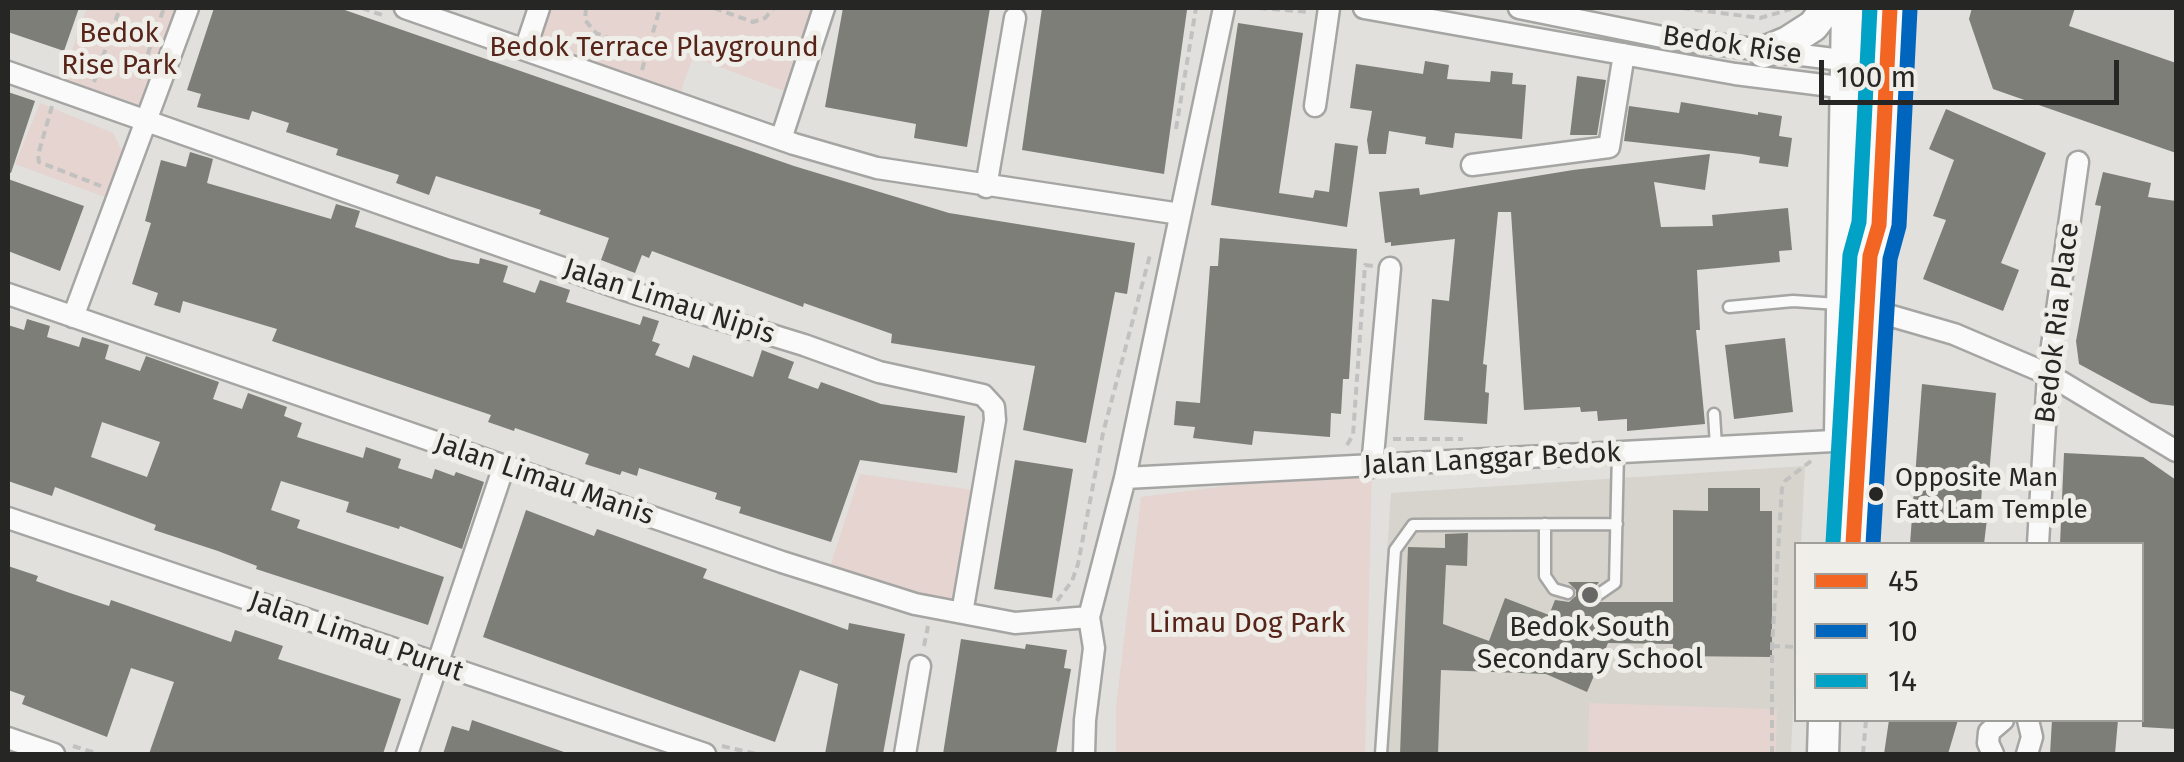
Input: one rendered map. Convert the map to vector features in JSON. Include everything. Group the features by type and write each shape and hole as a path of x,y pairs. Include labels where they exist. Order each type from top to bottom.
{"main road":[{"path":"1764,52 1813,26 1826,8"},
{"path":"1832,542 1854,306 1845,216 1847,8"},
{"path":"1854,306 1879,225 1890,8"},
{"path":"1842,440 1853,542"},
{"path":"1823,754 1824,722"},
{"path":"1840,754 1842,722"}],"street":[{"path":"72,316 188,8"},
{"path":"405,8 780,139 877,168 1171,212"},
{"path":"526,50 539,8"},
{"path":"780,139 824,8"},
{"path":"1084,754 1094,648 1089,617 1125,478 1171,212 1224,8"},
{"name":"Bedok Rise","path":"1364,8 1624,54 1888,80"},
{"name":"Bedok Rise","path":"1519,8 1668,38 1764,52 1845,76"},
{"path":"1315,106 1328,11"},
{"path":"986,186 1015,18"},
{"name":"Bedok Rise","path":"1472,166 1609,146 1624,54"},
{"name":"Jalan Limau Nipis","path":"8,72 624,290 879,372 983,395 994,407 995,420 962,612"},
{"name":"Bedok Ria Place","path":"2038,542 2048,374 2078,162"},
{"path":"1372,466 1390,268"},
{"name":"Jalan Limau Manis","path":"8,294 782,562 931,607 1015,623 1089,617"},
{"path":"1854,306 1954,334 2048,374 2176,452"},
{"name":"Jalan Langgar Bedok","path":"1125,478 1842,440"},
{"path":"407,754 504,466"},
{"name":"Jalan Limau Purut","path":"8,518 705,754"},
{"path":"905,754 921,662"},
{"path":"1993,754 1988,744 1989,732 2001,722"},
{"path":"2025,722 2032,737 2027,754"},
{"path":"8,738 54,754"}],"lane":[{"path":"1729,307 1794,301 1854,306"},
{"path":"1714,414 1716,447"},
{"path":"1598,594 1616,583 1618,452"},
{"path":"1381,754 1395,550 1404,535 1414,526 1429,524 1618,524"},
{"path":"1544,524 1544,576 1554,588 1568,593"}],"path":[{"path":"88,100 120,8"},
{"path":"586,8 590,28 647,53"},
{"path":"635,88 660,10 648,8"},
{"path":"714,8 752,22 766,18 774,8"},
{"path":"1174,142 1196,8"},
{"path":"1259,8 1328,11"},
{"path":"1682,8 1760,18 1794,8"},
{"path":"53,104 39,162 120,193"},
{"path":"1053,606 1072,581 1078,564 1103,433 1171,212"},
{"path":"1344,448 1353,436 1365,265 1390,268"},
{"path":"1772,754 1772,646 1782,488 1785,481 1842,440"},
{"path":"921,662 931,607"},
{"path":"1772,646 1794,647"},
{"path":"1863,754 1866,722"}],"shaded area":[{"name":"Bedok South Secondary School","path":"1805,466 1801,542 1794,542 1791,754 1374,754 1391,493"}],"green space":[{"name":"Bedok Rise Park","path":"87,8 181,8 145,107 62,78"},
{"name":"Bedok Terrace Playground","path":"543,8 820,8 792,94 693,57 678,99 530,47"},
{"path":"40,103 113,133 124,155 113,200 15,164"},
{"name":"Limau Dog Park","path":"1372,467 1365,754 1116,754 1116,707 1141,497"},
{"path":"860,474 973,490 953,602 830,567"},
{"path":"1589,703 1777,709 1776,754 1588,754"}],"building":[{"path":"8,8 79,8 64,51 8,32"},
{"path":"214,8 339,8 794,166 949,213 1135,243 1127,294 1115,292 1086,443 1023,430 1035,366 891,343 892,334 804,303 803,307 652,251 649,258 642,255 635,273 601,260 609,238 539,214 541,210 436,176 429,195 396,183 399,175 336,155 338,149 286,132 289,123 252,111 249,120 197,107 201,94 187,90"},
{"path":"843,8 990,8 967,147 914,138 916,124 825,107"},
{"path":"1042,8 1187,10 1164,174 1022,150"},
{"path":"1972,8 2075,8 2069,26 2176,63 2176,153 1993,89 1969,19"},
{"path":"1238,23 1303,33 1279,193 1313,198 1315,190 1329,192 1335,143 1358,146 1347,227 1211,205"},
{"path":"1425,61 1449,65 1447,79 1490,82 1491,71 1513,73 1512,84 1526,85 1522,139 1455,133 1453,148 1425,144 1426,137 1389,131 1386,154 1369,154 1372,111 1350,108 1356,64 1423,74"},
{"path":"1577,76 1606,80 1597,135 1570,135"},
{"path":"8,92 35,101 11,173 8,172"},
{"path":"1681,102 1782,116 1779,136 1792,138 1788,167 1759,163 1760,157 1624,141 1629,106 1679,113"},
{"path":"1946,109 2046,153 2001,263 2019,270 2003,311 1923,279 1946,220 1933,216 1954,160 1929,149"},
{"path":"190,152 213,159 207,183 331,219 336,204 360,211 355,227 451,259 479,264 480,258 508,266 503,282 535,293 540,280 570,290 566,302 640,325 643,316 659,321 652,341 660,344 655,355 689,368 693,355 753,377 762,350 794,362 788,378 818,389 821,382 881,404 965,416 957,473 860,460 831,542 739,513 741,507 715,499 717,493 639,468 637,476 622,471 620,475 585,464 589,454 488,422 491,415 272,341 277,329 183,301 180,313 154,305 158,293 132,284 151,223 145,221 161,160 186,167"},
{"path":"1710,154 1705,190 1654,182 1661,227 1713,226 1712,215 1788,208 1792,250 1779,251 1780,262 1697,270 1700,330 1696,330 1705,424 1627,431 1627,419 1598,421 1597,411 1581,412 1580,407 1524,410 1511,212 1498,212 1483,364 1487,365 1485,392 1489,393 1487,424 1424,420 1432,299 1449,301 1455,239 1391,246 1391,242 1385,243 1379,192 1419,188 1420,195 1573,170"},
{"path":"2103,172 2151,183 2148,197 2176,201 2176,406 2151,403 2079,364 2076,341 2101,206 2095,205"},
{"path":"8,179 84,206 60,271 8,251"},
{"path":"1220,238 1357,249 1349,379 1343,379 1341,414 1331,413 1330,437 1254,431 1252,445 1193,438 1195,427 1174,425 1176,401 1200,403 1210,266 1218,266"},
{"path":"27,319 50,326 47,337 79,347 82,337 109,345 105,359 140,371 146,356 219,382 213,399 242,409 248,393 287,407 284,416 302,423 297,437 363,458 366,447 401,459 398,468 432,479 435,469 484,482 462,549 400,526 399,529 346,512 349,502 281,481 271,510 300,520 297,528 444,577 428,625 256,569 257,566 154,530 156,525 55,487 52,496 8,481 8,325 24,330","holes":["102,422 160,442 147,477 91,457"]},
{"path":"1785,338 1793,412 1734,419 1725,345"},
{"path":"1922,384 1996,393 1988,487 1982,487 1980,518 1987,519 1984,542 1910,542"},
{"path":"2064,453 2143,457 2176,480 2176,729 2142,727 2144,542 2060,542"},
{"path":"1015,460 1073,469 1052,598 994,589"},
{"path":"1708,488 1760,488 1760,511 1772,511 1772,657 1673,656 1673,644 1608,643 1587,692 1546,674 1441,670 1438,754 1400,754 1408,547 1445,548 1445,534 1468,533 1467,566 1446,565 1443,624 1489,641 1505,598 1549,615 1555,600 1569,602 1576,596 1568,582 1599,582 1590,594 1596,602 1673,602 1673,510 1708,511"},
{"path":"526,510 594,536 597,529 707,569 703,578 848,630 849,623 905,634 883,754 825,754 838,684 800,670 775,742 483,637"},
{"path":"8,566 67,592 109,606 111,600 231,642 235,630 283,646 278,659 401,699 383,754 149,754 174,682 131,668 107,737 22,704 25,696 8,690"},
{"path":"961,639 1025,649 1026,644 1067,650 1064,668 1071,669 1056,754 943,754"},
{"path":"472,720 564,754 443,754 452,726 469,731"},
{"path":"1889,722 1957,722 1948,754 1884,754"},
{"path":"2052,722 2118,722 2115,754 2050,754"}],"transit line":[{"name":"14","path":"1833,542 1850,255 1859,222 1870,8"},
{"name":"45","path":"1853,542 1870,256 1879,225 1890,8"},
{"name":"10","path":"1873,542 1890,259 1899,226 1910,9"}],"place":[{"name":"Opposite Man Fatt Lam Temple","path":"1876,494"},
{"name":"Bedok South Secondary School","path":"1590,595"}]}
